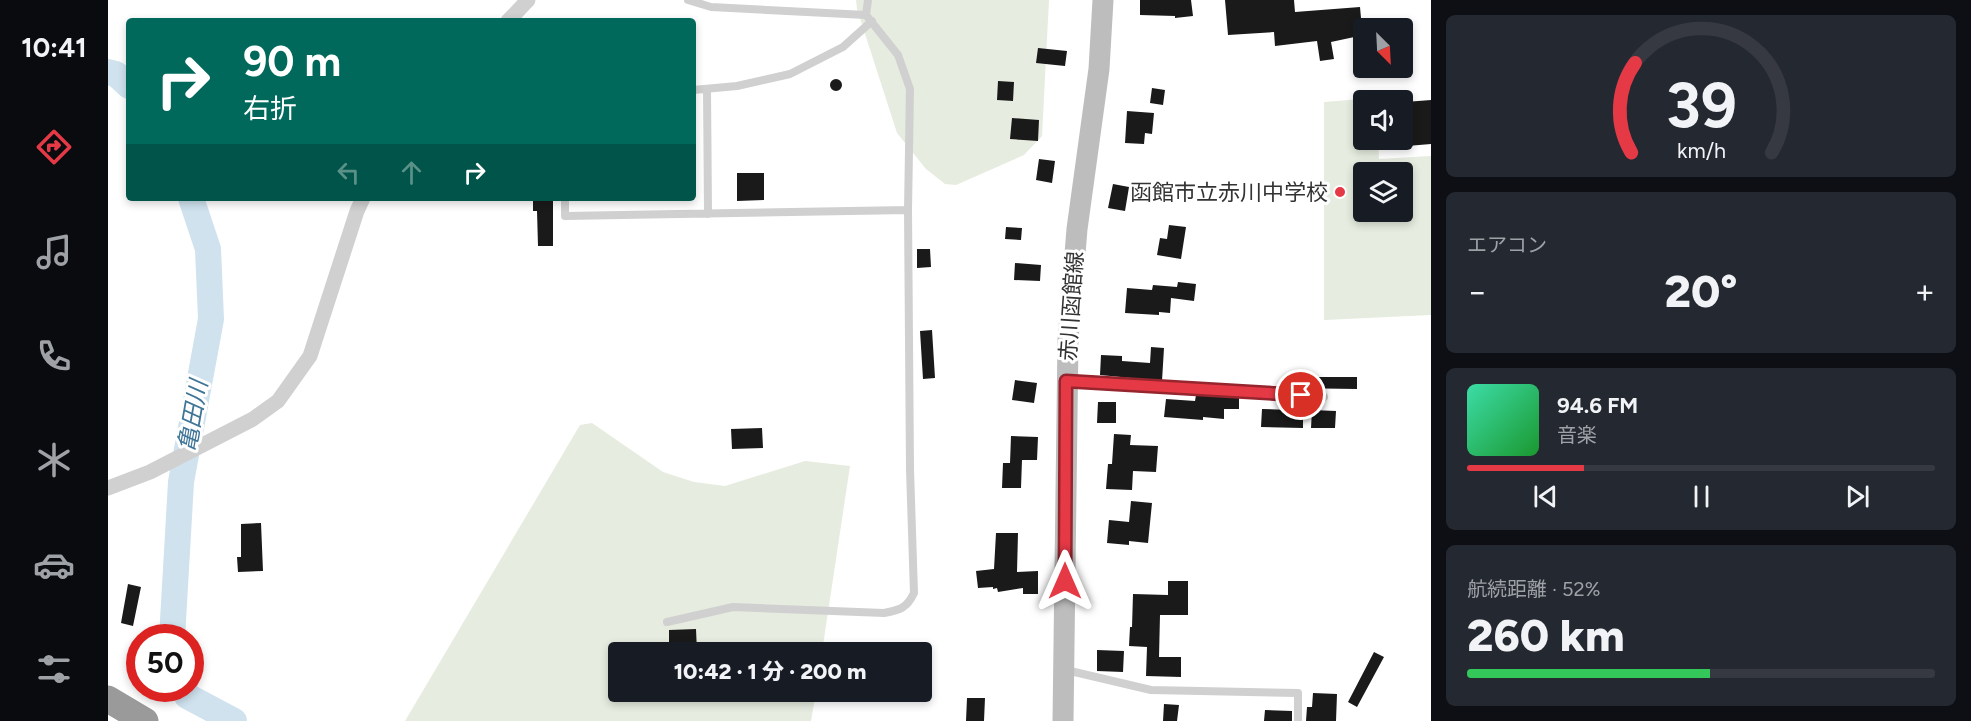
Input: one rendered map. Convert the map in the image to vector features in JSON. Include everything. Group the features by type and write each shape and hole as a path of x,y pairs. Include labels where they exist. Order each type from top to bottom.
{"highway":[{"path":"108,699 145,721"}],"main road":[{"name":"赤川函館線","path":"1063,721 1066,381 1077,229 1092,132 1103,0"}],"street":[{"path":"511,18 528,0"},
{"path":"108,488 150,472 253,419 278,401 310,356 362,201"}],"lane":[{"path":"688,0 711,7 869,18"},
{"path":"667,622 734,607 884,613 901,610 909,604 914,593 910,469 908,210 910,89 898,55 869,18 868,0"},
{"path":"696,90 737,86 790,74 843,47 869,18"},
{"path":"707,90 708,214"},
{"path":"565,201 565,216 908,210"},
{"path":"1066,381 1324,397"},
{"path":"1064,669 1151,690 1298,693 1298,721"}],"shaded area":[{"path":"856,0 1049,0 1042,136 1024,155 956,185 945,184 926,169 897,133"},
{"name":"函館市立赤川中学校","path":"1353,100 1353,150 1379,150 1379,159 1431,156 1431,315 1324,320 1324,102"},
{"path":"592,423 663,472 694,482 725,486 805,461 850,466 824,642 608,642 608,702 814,702 811,721 405,721 580,425"}],"building":[{"path":"1140,0 1191,0 1193,16 1175,18 1175,16 1140,15"},
{"path":"1225,0 1294,0 1295,12 1360,7 1361,18 1353,18 1353,37 1331,42 1334,59 1320,61 1317,41 1275,46 1274,32 1228,35"},
{"path":"1038,48 1067,51 1065,66 1036,63"},
{"path":"838,79 842,85 838,91 834,91 830,83"},
{"path":"998,81 1014,82 1013,101 997,100"},
{"path":"1152,88 1165,90 1163,105 1150,103"},
{"path":"1431,100 1431,144 1413,146 1413,101"},
{"path":"1127,111 1154,113 1152,134 1145,133 1144,144 1125,143"},
{"path":"1012,118 1039,120 1038,141 1010,139"},
{"path":"1039,159 1055,161 1052,183 1036,180"},
{"path":"737,173 764,173 764,200 737,201"},
{"path":"1113,184 1129,187 1125,211 1108,208"},
{"path":"533,201 553,201 553,246 538,246 537,211 533,211"},
{"path":"1169,225 1186,227 1181,259 1157,255 1160,238 1167,239"},
{"path":"1006,227 1022,228 1021,240 1005,239"},
{"path":"917,249 930,249 931,267 917,268"},
{"path":"1015,263 1041,265 1040,281 1014,280"},
{"path":"1178,282 1196,284 1194,301 1171,298 1170,313 1159,312 1159,315 1125,313 1127,288 1152,290 1153,285 1177,287"},
{"path":"932,330 935,378 923,379 920,331"},
{"path":"1151,347 1164,348 1162,381 1100,375 1101,355 1122,356 1122,361 1150,363"},
{"path":"1288,377 1357,377 1357,389 1288,388"},
{"path":"1015,380 1037,383 1034,403 1012,400"},
{"path":"1196,395 1239,398 1239,409 1224,409 1224,419 1164,417 1166,399 1195,401"},
{"path":"1098,402 1116,402 1116,423 1097,423"},
{"path":"1262,409 1290,410 1290,417 1303,417 1303,428 1261,427"},
{"path":"1312,410 1336,411 1335,428 1311,428"},
{"path":"762,428 763,448 732,449 731,429"},
{"path":"1114,434 1131,435 1130,445 1158,446 1156,472 1133,471 1132,490 1106,489 1108,464 1112,464"},
{"path":"1011,436 1038,437 1037,460 1022,460 1021,488 1002,488 1003,463 1010,463"},
{"path":"1131,501 1152,503 1148,543 1129,541 1129,545 1107,543 1109,520 1129,522"},
{"path":"261,523 263,571 238,572 237,557 241,557 241,524"},
{"path":"996,533 1018,533 1017,572 1038,571 1038,594 1023,594 1023,588 998,592 997,588 993,589 993,587 978,588 976,571 994,569"},
{"path":"1168,581 1188,581 1188,615 1160,615 1159,657 1181,657 1181,677 1146,676 1147,647 1129,646 1133,594 1168,595"},
{"path":"128,584 141,587 133,624 121,623"},
{"path":"696,629 697,642 669,642 669,630"},
{"path":"1097,650 1124,651 1123,672 1097,671"},
{"path":"1374,652 1384,657 1357,707 1348,702"},
{"path":"1313,693 1337,694 1336,721 1306,721 1307,707 1312,707"},
{"path":"967,698 985,698 984,721 966,721"},
{"path":"1164,704 1179,705 1177,721 1163,721"},
{"path":"1265,710 1292,711 1292,721 1264,721"}],"waterway":[{"name":"亀田川","path":"108,72 116,74 126,83"},
{"name":"亀田川","path":"173,624 181,482 211,319 208,249 192,201"},
{"name":"亀田川","path":"198,702 234,721"}],"place":[{"name":"函館市立赤川中学校","path":"1340,192"}],"route":[{"path":"1065,581 1066,381 1301,395"}]}
